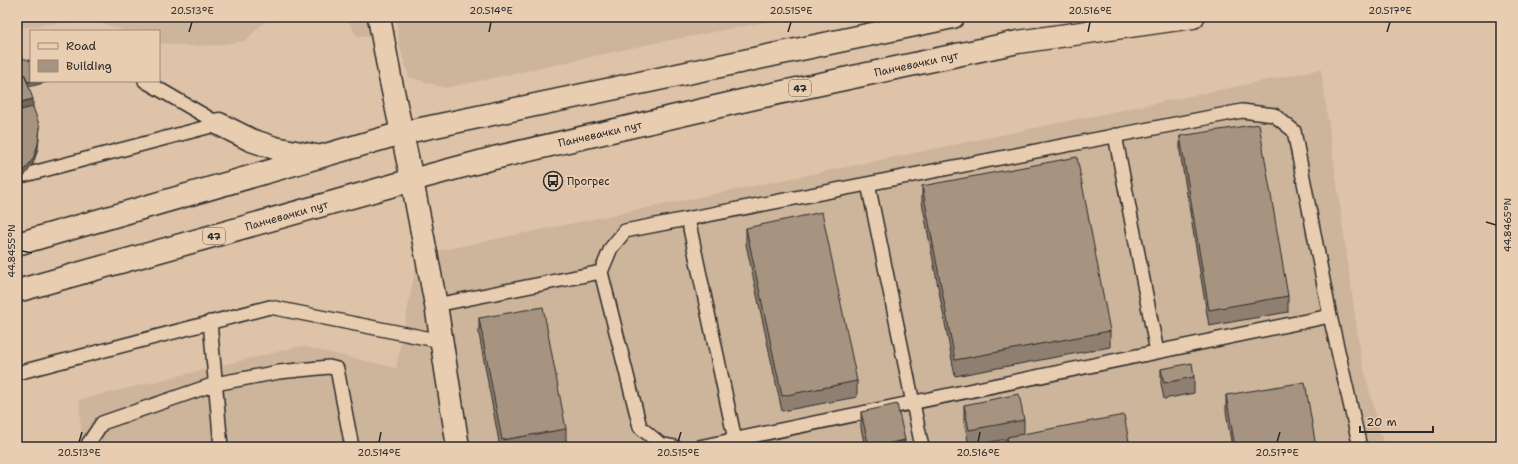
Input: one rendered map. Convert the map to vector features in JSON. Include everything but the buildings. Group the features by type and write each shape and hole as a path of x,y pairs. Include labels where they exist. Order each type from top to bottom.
{"main road":[{"path":"379,17 436,305 458,447"},
{"path":"17,244 402,133 953,17"},
{"name":"Панчевачки пут","path":"17,291 490,159 759,97 1011,44 1193,17"},
{"path":"219,124 251,140 275,148 321,156"}],"lane":[{"path":"147,82 219,124"},
{"path":"675,447 660,444 640,427 602,272 611,248 625,231 1242,111 1274,116 1294,131 1330,316 1360,447"},
{"path":"25,175 219,124"},
{"path":"1114,135 1156,352"},
{"path":"868,184 922,447"},
{"path":"688,219 735,440"},
{"path":"436,305 602,272"},
{"path":"17,373 270,307 441,340"},
{"path":"699,447 1330,316"},
{"path":"210,322 221,447"},
{"path":"88,447 88,444 102,423 215,384 278,372 329,367 338,369 352,447"}],"shaded area":[{"path":"17,17 295,17 263,23 245,41 219,45 187,46 160,43 160,30 122,30 91,19 17,28"},
{"path":"345,17 373,17 375,37 358,37"},
{"path":"396,17 793,17 645,45 445,88 409,77 399,45"},
{"path":"1321,69 1361,357 1384,447 82,447 79,400 301,346 396,368 418,255"}],"place":[{"name":"Прогрес","path":"553,181"}]}
